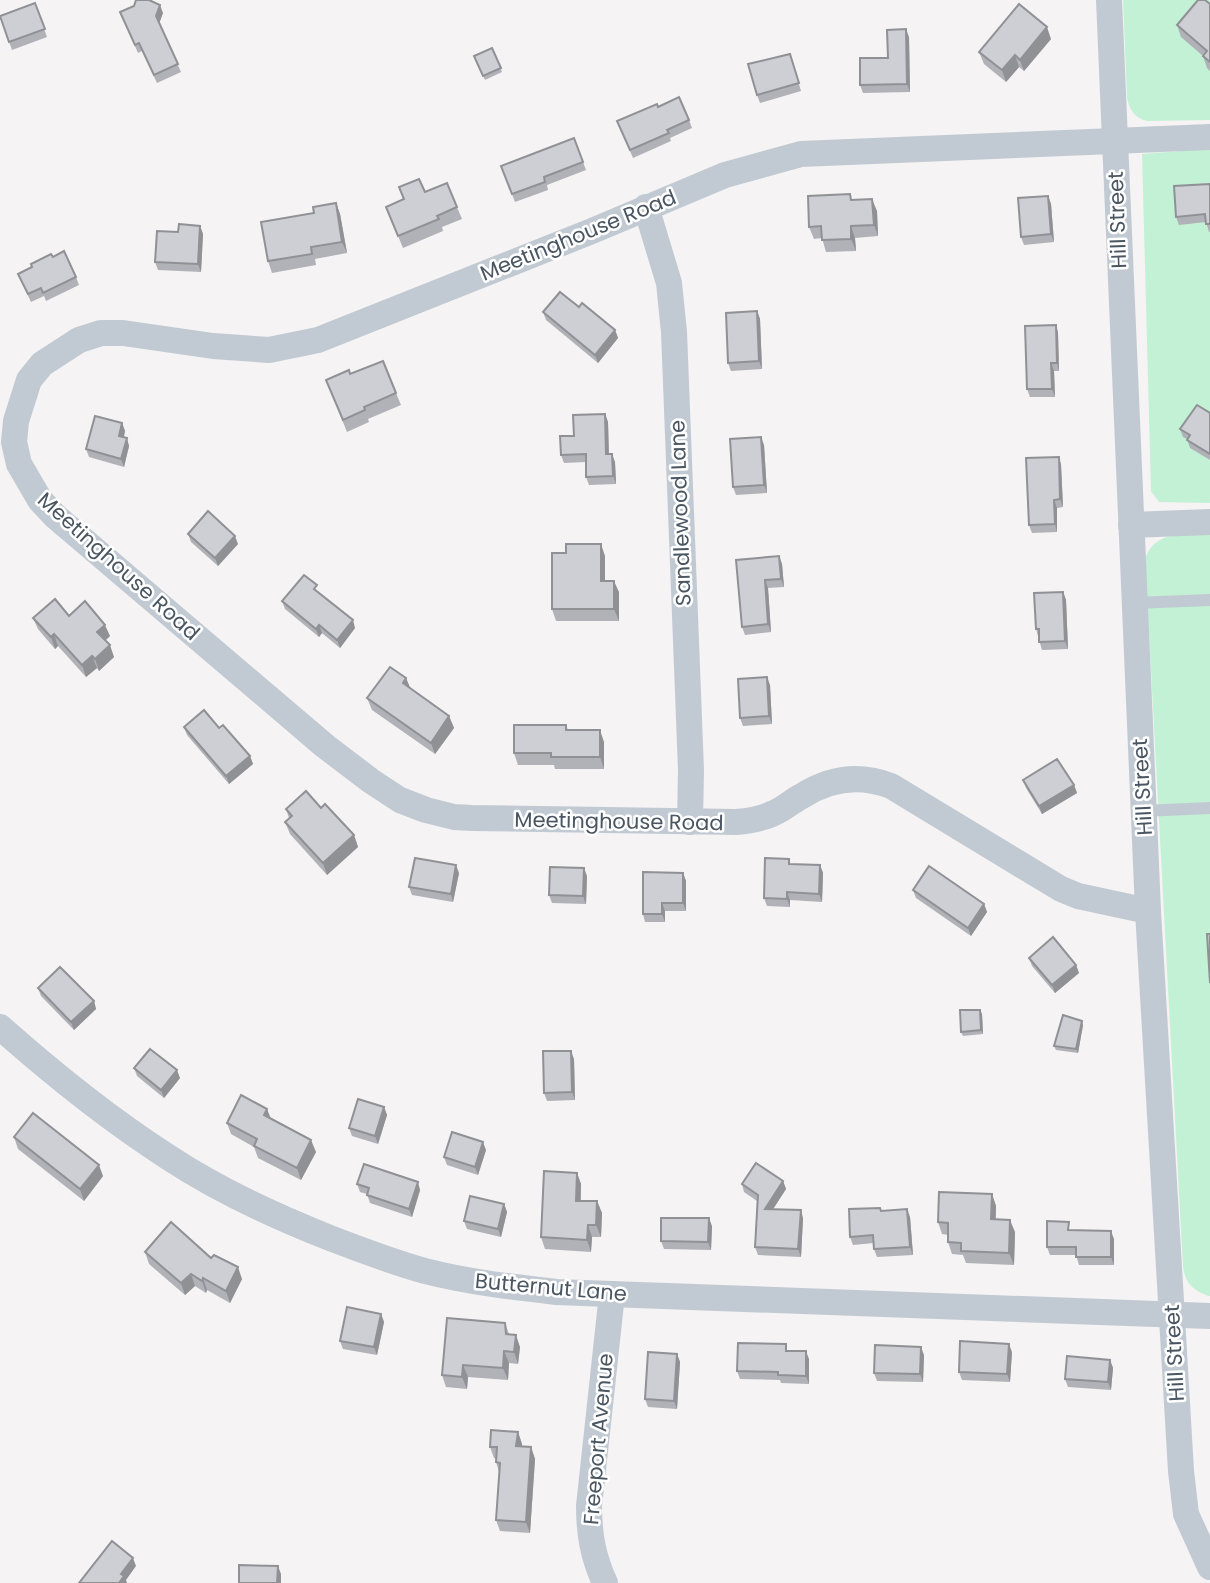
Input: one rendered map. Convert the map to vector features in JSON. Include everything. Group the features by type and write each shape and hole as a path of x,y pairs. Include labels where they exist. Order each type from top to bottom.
{"street":[{"name":"Hill Street","path":"1109,0 1143,811 1181,1471 1186,1514 1210,1567"},
{"name":"Meetinghouse Road","path":"1148,911 1079,896 1061,889 879,781 853,778 835,781 819,786 776,813 736,822 454,817 400,800 325,746 55,516 27,482 14,442 16,421 29,380 42,364 79,340 101,333 122,333 214,346 269,350 317,340 725,175 801,154 1210,137"},
{"name":"Sandlewood Lane","path":"646,207 669,283 674,332 691,770 690,822"},
{"path":"1131,525 1210,522"},
{"name":"Butternut Lane","path":"0,1027 41,1064 169,1158 239,1197 300,1226 366,1252 424,1270 490,1284 556,1292 1210,1316"},
{"name":"Freeport Avenue","path":"605,1583 589,1534 589,1506 611,1294"}],"lane":[{"path":"1134,603 1210,600"},
{"path":"1143,811 1210,808"}],"green space":[{"path":"1123,0 1210,0 1210,120 1147,121 1133,113 1127,97"},
{"path":"1210,149 1210,503 1159,502 1151,491 1142,154"},
{"path":"1210,533 1208,1296 1191,1285 1183,1267 1145,559 1156,543 1163,539 1181,534"}],"building":[{"path":"136,0 149,0 160,5 156,16 178,64 154,75 139,43 135,45 120,12 134,6"},
{"path":"1198,0 1205,0 1210,4 1210,62 1203,56 1207,51 1177,25"},
{"path":"35,3 45,29 9,42 0,16"},
{"path":"1019,4 1047,27 1020,60 1015,55 1002,70 979,52"},
{"path":"906,29 907,84 860,85 860,58 888,58 887,30"},
{"path":"492,48 501,68 483,76 474,56"},
{"path":"790,54 799,83 757,95 748,64"},
{"path":"679,97 689,120 667,130 669,133 630,150 617,121"},
{"path":"574,138 583,162 544,177 545,182 512,194 501,166"},
{"path":"419,179 425,192 447,183 457,207 437,216 439,219 398,236 386,207 404,199 399,187"},
{"path":"1210,184 1210,224 1206,224 1205,214 1176,217 1174,186"},
{"path":"850,194 851,200 872,199 874,225 851,226 851,239 822,240 821,226 809,227 808,196"},
{"path":"1048,196 1051,234 1021,237 1018,198"},
{"path":"336,203 342,242 311,247 312,254 268,261 261,222 314,213 313,207"},
{"path":"179,224 200,226 198,264 155,262 157,231 178,232"},
{"path":"64,251 76,277 43,293 41,288 28,294 18,274 51,254 53,257"},
{"path":"560,292 579,307 582,303 615,330 595,355 543,312"},
{"path":"757,311 759,361 728,363 726,313"},
{"path":"1056,325 1057,363 1051,363 1052,389 1027,389 1025,326"},
{"path":"383,361 396,393 343,420 326,380 349,370 350,374"},
{"path":"1197,405 1210,413 1210,454 1187,440 1190,435 1180,429"},
{"path":"605,414 606,454 612,454 613,476 586,477 586,454 561,455 560,436 574,436 573,415"},
{"path":"95,416 122,423 119,436 127,438 121,459 86,449"},
{"path":"761,437 764,485 733,487 730,439"},
{"path":"1059,457 1060,499 1054,500 1055,524 1029,525 1026,458"},
{"path":"208,511 235,536 215,558 188,534"},
{"path":"566,544 601,544 601,581 614,581 614,609 552,609 552,553 566,553"},
{"path":"779,556 781,579 765,580 768,624 742,627 736,560"},
{"path":"304,575 317,585 314,589 353,620 337,640 319,625 316,629 282,601"},
{"path":"1063,592 1065,641 1039,642 1034,593"},
{"path":"55,599 69,616 85,601 105,625 97,632 110,645 95,659 92,656 82,665 54,634 51,637 33,618"},
{"path":"390,667 406,678 403,683 449,716 431,743 367,698"},
{"path":"767,677 769,716 740,718 738,679"},
{"path":"204,710 219,728 223,725 250,756 226,776 184,727"},
{"path":"514,725 566,725 566,730 600,730 600,757 551,757 551,753 514,753"},
{"path":"1057,759 1074,785 1039,806 1023,780"},
{"path":"306,791 321,808 325,804 354,835 323,863 285,822 292,816 286,809"},
{"path":"415,858 456,865 451,894 409,887"},
{"path":"765,858 789,859 789,864 820,865 819,894 787,892 787,899 764,898"},
{"path":"929,866 984,904 968,928 913,890"},
{"path":"550,867 584,868 583,896 549,895"},
{"path":"643,872 683,873 683,903 662,903 662,914 643,914"},
{"path":"1207,934 1210,934 1210,983"},
{"path":"1053,937 1076,965 1052,985 1029,958"},
{"path":"60,967 94,1001 71,1022 38,988"},
{"path":"960,1010 980,1010 981,1030 961,1032"},
{"path":"1063,1015 1082,1021 1076,1049 1054,1046"},
{"path":"150,1049 177,1070 161,1090 134,1068"},
{"path":"543,1051 571,1051 572,1092 544,1093"},
{"path":"241,1095 267,1109 264,1115 311,1140 297,1168 254,1146 257,1139 227,1123"},
{"path":"358,1099 384,1107 375,1136 349,1128"},
{"path":"33,1113 99,1165 80,1189 14,1137"},
{"path":"452,1132 483,1142 475,1167 444,1157"},
{"path":"756,1163 783,1181 765,1209 801,1210 798,1249 755,1247 758,1195 742,1184"},
{"path":"364,1164 418,1182 409,1209 367,1195 369,1188 357,1184"},
{"path":"544,1171 577,1173 576,1201 597,1201 596,1225 588,1225 587,1240 541,1237"},
{"path":"939,1192 992,1194 991,1219 1010,1220 1009,1253 961,1251 961,1243 948,1242 948,1223 938,1222"},
{"path":"470,1196 504,1204 498,1229 464,1221"},
{"path":"880,1208 881,1211 907,1209 910,1247 874,1249 873,1235 850,1237 849,1209"},
{"path":"661,1218 709,1218 708,1242 661,1241"},
{"path":"1047,1221 1069,1222 1068,1230 1111,1231 1111,1257 1076,1257 1076,1247 1047,1247"},
{"path":"171,1222 211,1258 214,1255 238,1267 226,1291 191,1274 181,1283 145,1252"},
{"path":"347,1307 381,1314 374,1347 340,1341"},
{"path":"447,1318 505,1323 506,1334 516,1335 514,1352 504,1351 503,1368 463,1365 462,1377 442,1375"},
{"path":"960,1341 1009,1344 1007,1374 959,1372"},
{"path":"738,1343 786,1344 786,1351 806,1351 806,1376 737,1371"},
{"path":"875,1345 921,1347 920,1374 874,1373"},
{"path":"648,1352 677,1354 674,1401 645,1399"},
{"path":"1067,1356 1110,1360 1108,1382 1065,1379"},
{"path":"491,1430 518,1432 516,1446 531,1447 526,1522 496,1520 500,1463 496,1462 497,1447 490,1447"},
{"path":"112,1541 133,1558 121,1574 124,1576 119,1583 79,1583"},
{"path":"239,1565 278,1566 277,1583 239,1583"}]}
